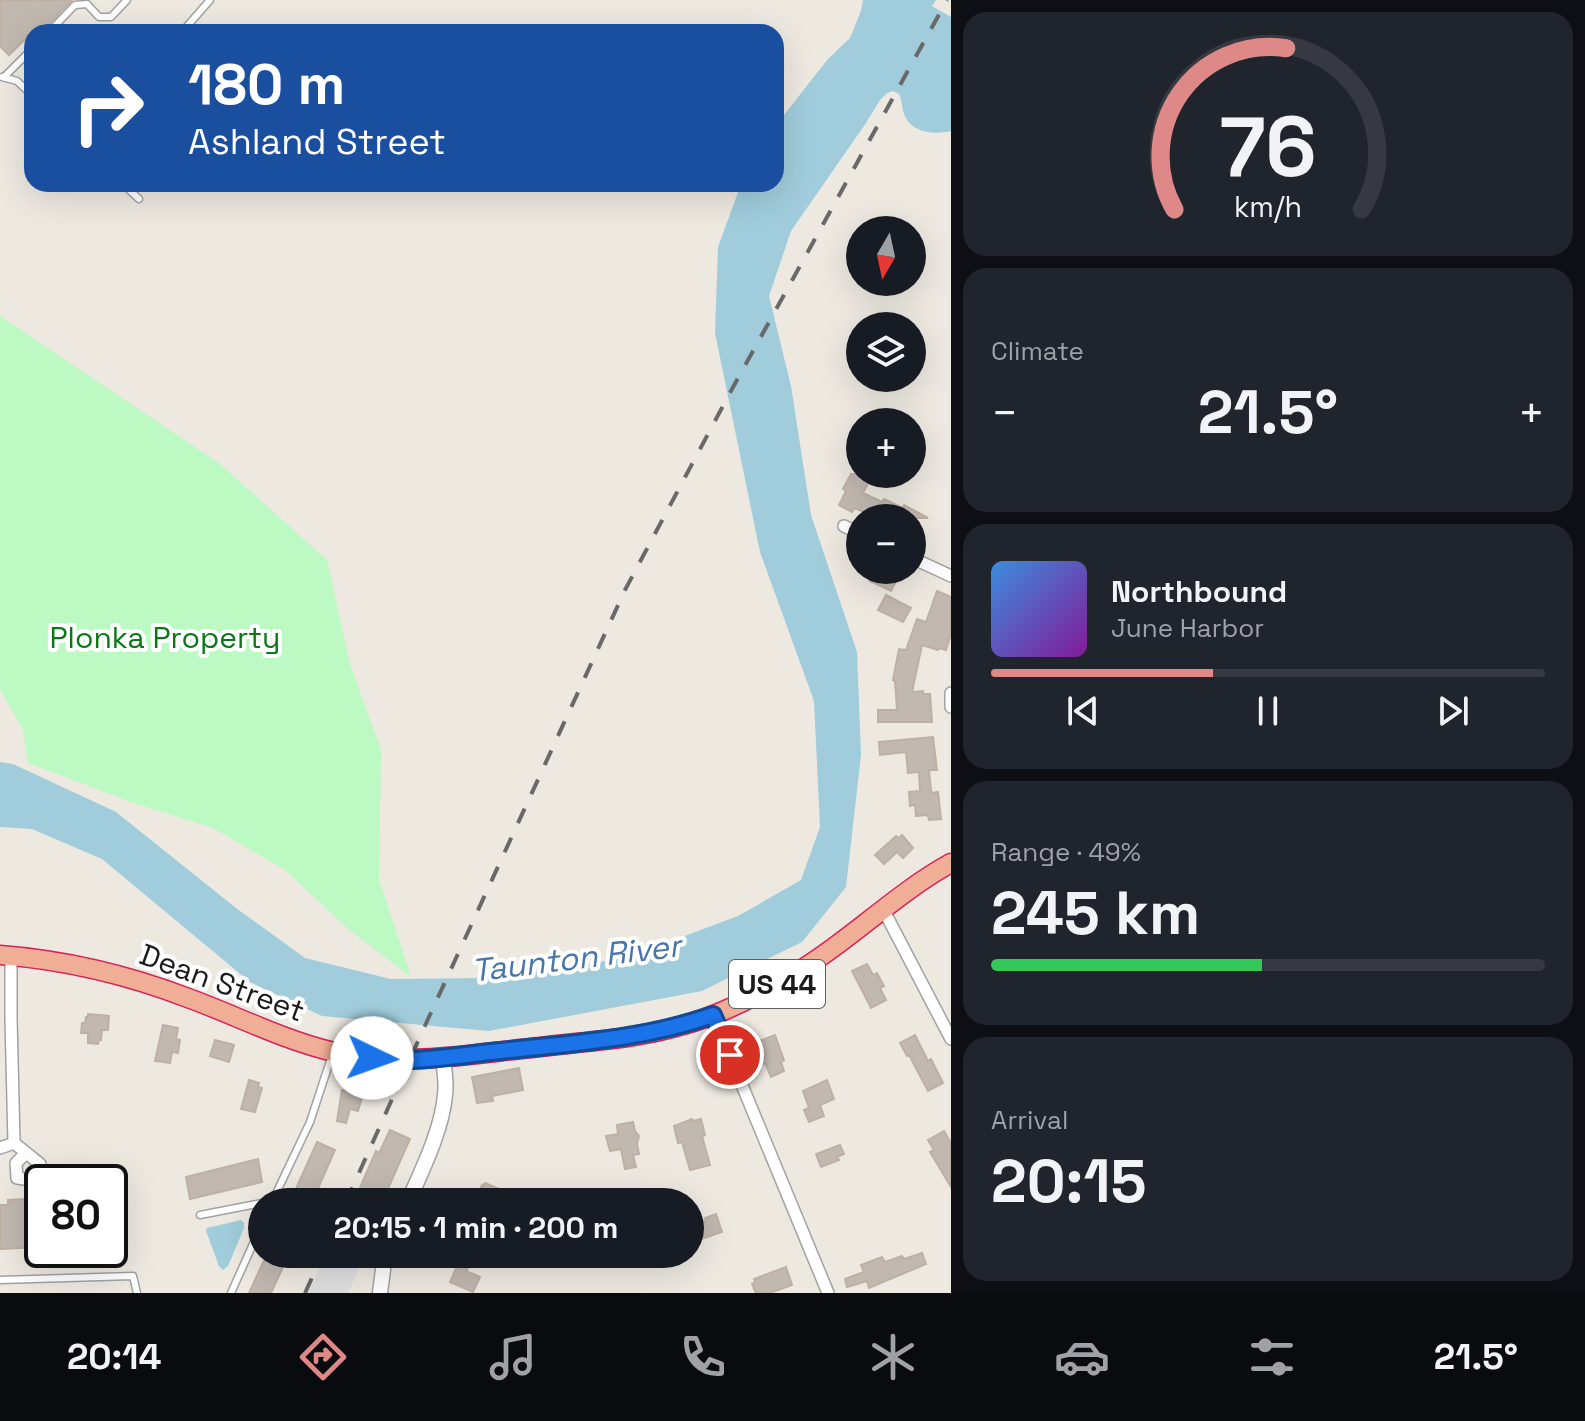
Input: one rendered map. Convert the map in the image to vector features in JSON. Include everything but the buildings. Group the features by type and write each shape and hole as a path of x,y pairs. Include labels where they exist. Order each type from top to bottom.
{"highway":[{"name":"Dean Street","path":"6,956 73,965 139,981 333,1052 394,1061 443,1057 611,1039 670,1029 713,1015 759,994 823,956 918,883 951,863"}],"street":[{"path":"926,564 951,576"},
{"path":"951,693 951,707"},
{"path":"883,909 951,1039"},
{"path":"6,956 14,1143 26,1153"},
{"path":"713,1015 828,1293"},
{"path":"414,1188 443,1109 443,1057"},
{"path":"0,1148 14,1143"},
{"path":"380,1293 383,1268"}],"lane":[{"path":"57,24 75,5 87,4 99,17 111,17 127,0"},
{"path":"189,24 208,3 197,0"},
{"path":"2,77 24,56"},
{"path":"2,77 17,81 24,88"},
{"path":"132,192 139,199"},
{"path":"279,1188 310,1122 333,1052"},
{"path":"200,1215 248,1206"},
{"path":"231,1293 248,1255"},
{"path":"0,1280 133,1276 137,1293"}],"green space":[{"name":"Plonka Property","path":"0,316 220,464 327,560 350,664 381,750 379,879 411,977 347,928 285,870 213,828 131,802 28,763 23,730 0,689"}],"shaded area":[{"path":"320,1268 359,1268 348,1293 308,1293"}],"water":[{"path":"863,0 936,0 932,6 951,17 951,131 937,133 917,129 907,120 899,94 893,91 887,93 791,231 769,296 791,386 811,515 857,652 861,755 846,887 802,942 702,991 489,1031 322,1016 250,982 102,859 32,829 0,827 0,762 13,764 116,812 236,908 305,958 391,979 488,978 626,958 738,916 801,880 820,827 814,701 760,552 715,333 718,247 738,192 784,192 784,115 828,59 850,38"},
{"path":"241,1220 244,1228 228,1266 223,1270 207,1228"}],"railway":[{"path":"352,1188 625,590 947,0"},
{"path":"305,1293 317,1268"}],"route":[{"path":"372,1058 410,1060 611,1039 670,1029 713,1015 730,1055"}],"water label":[{"name":"Taunton River","path":"576,958"}]}
